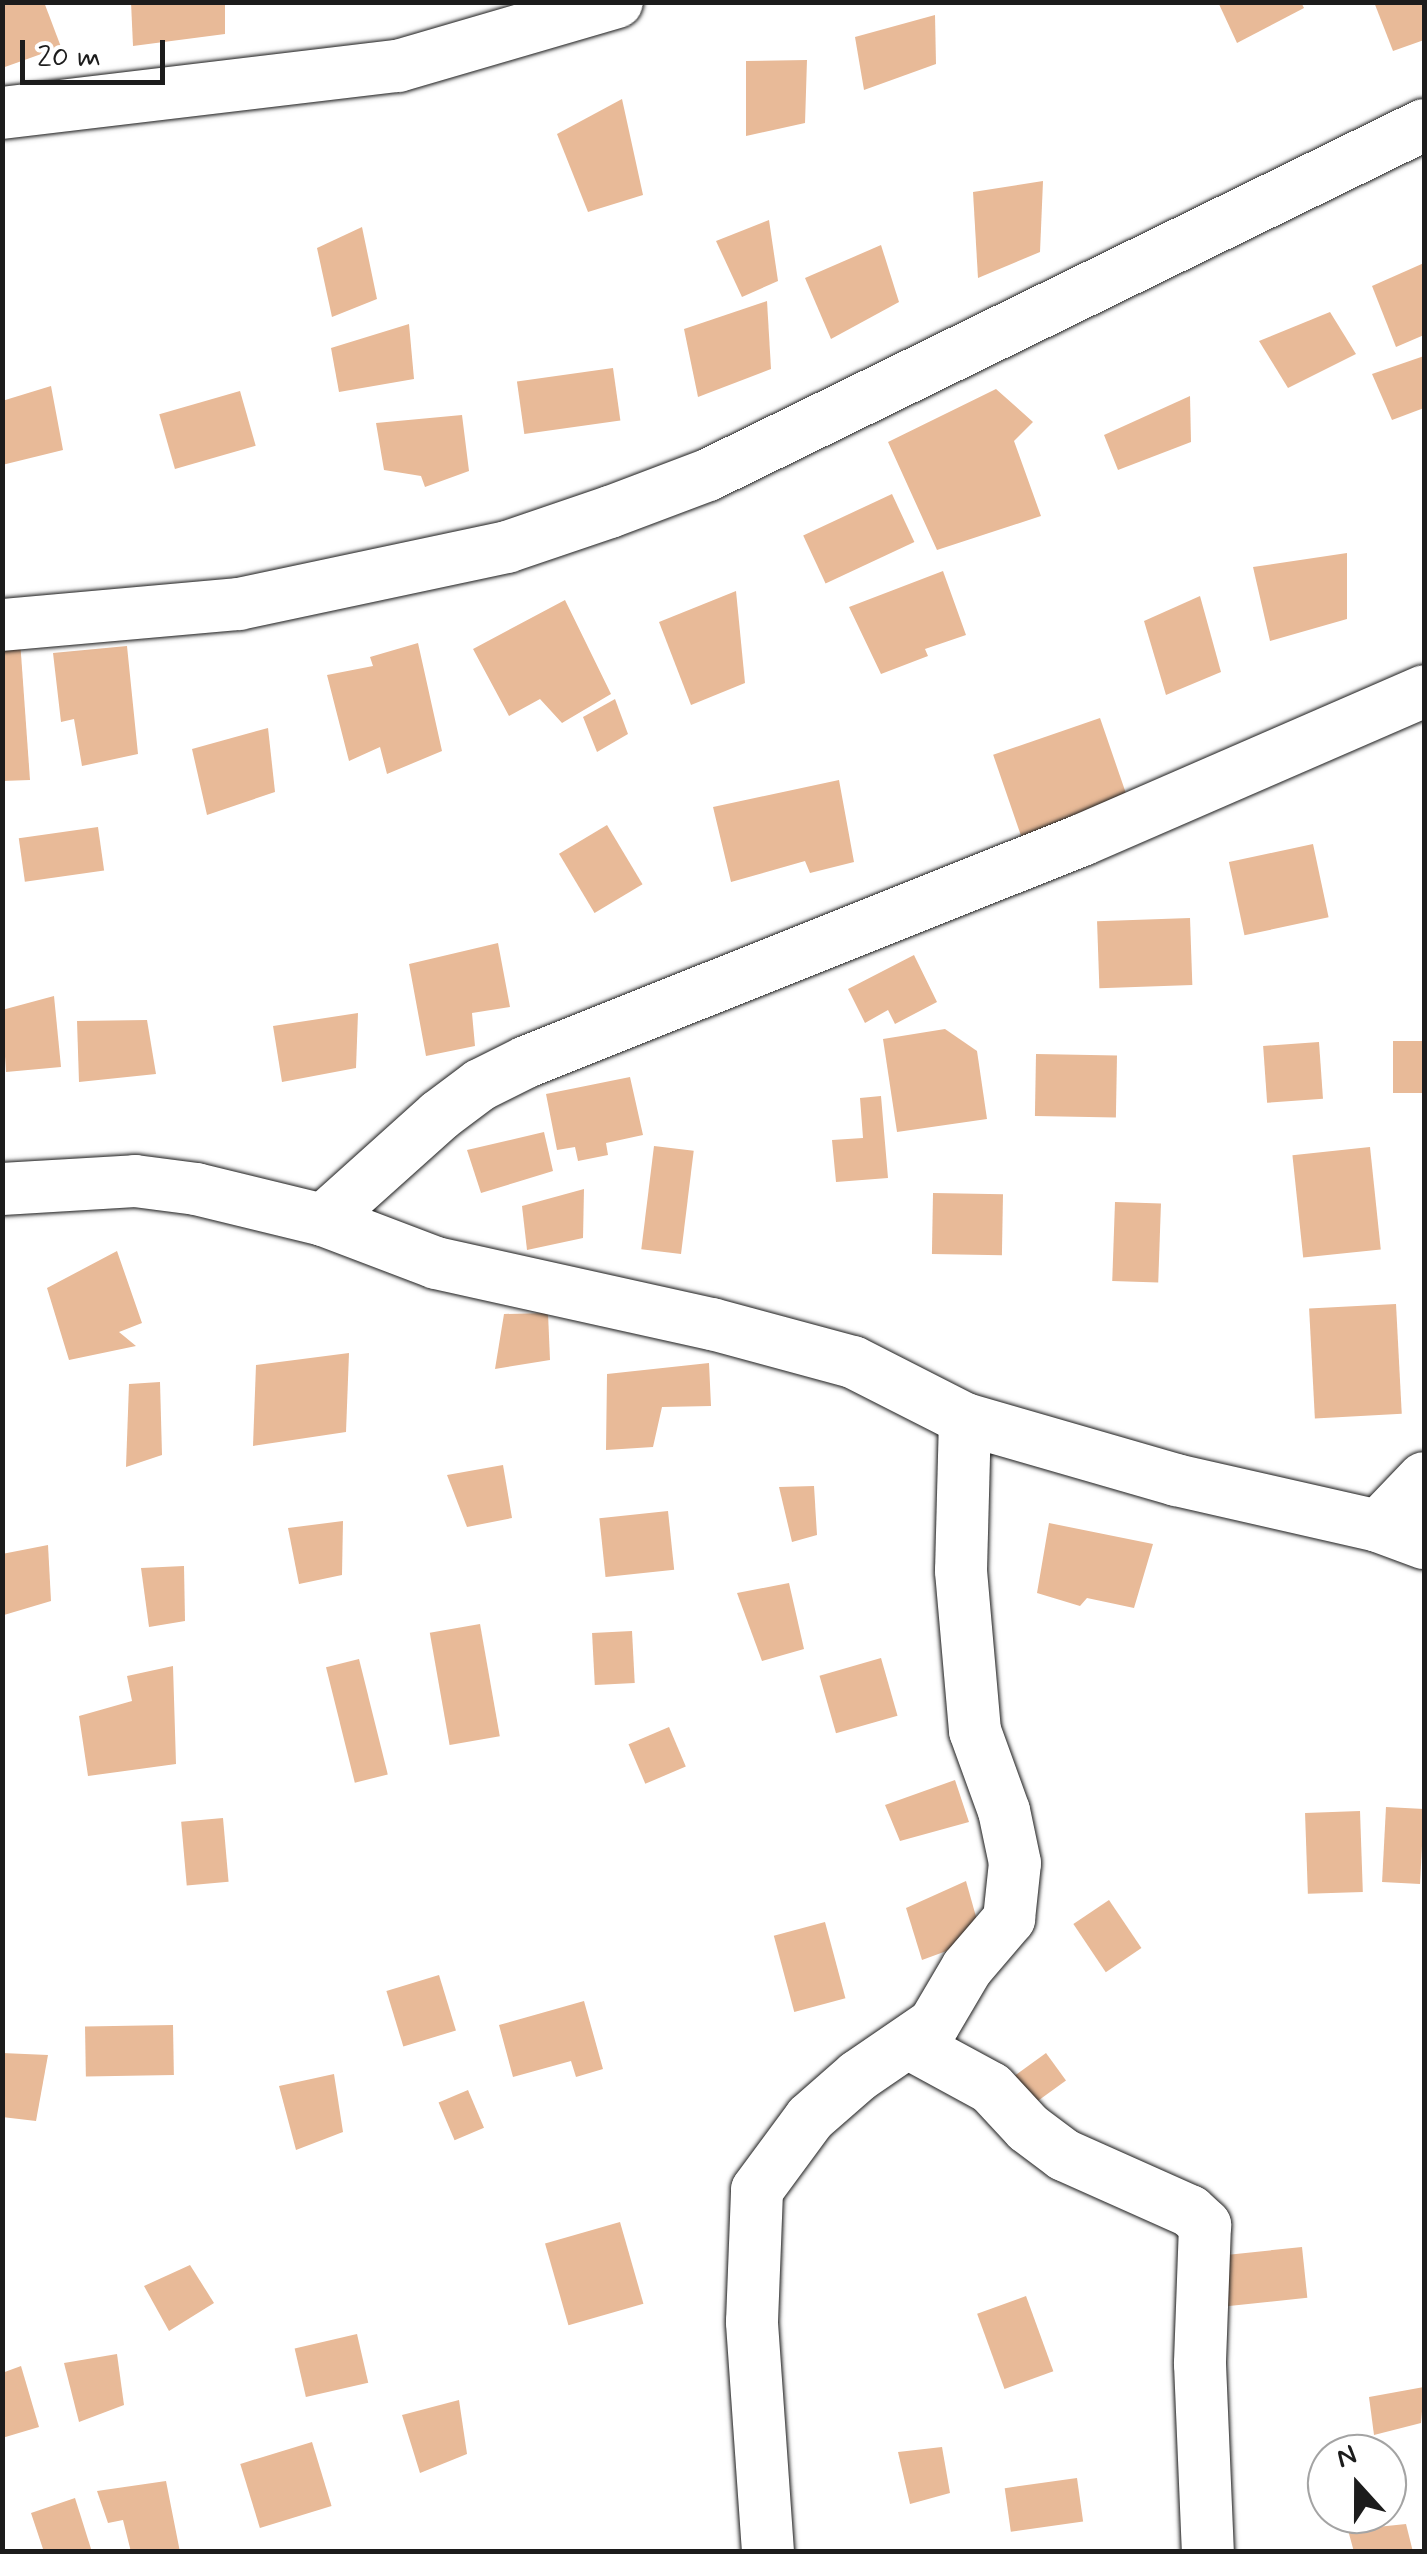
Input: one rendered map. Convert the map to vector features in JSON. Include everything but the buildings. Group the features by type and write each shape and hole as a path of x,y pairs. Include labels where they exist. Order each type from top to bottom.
{"street":[{"path":"2,113 398,66 617,2"},
{"path":"2,626 238,604 507,548 610,512 708,475 1424,125"},
{"path":"322,1220 440,1115 480,1085 526,1062 812,944 1082,840 1424,691"},
{"path":"2,1189 136,1182 196,1189 322,1220 436,1263 712,1324 853,1362 964,1419 1176,1480 1401,1534 1424,1478"},
{"path":"768,2552 751,2306 757,2190 810,2118 858,2076 934,2024 968,1968 1008,1919 1015,1864 1004,1810 976,1731 961,1571 964,1419"},
{"path":"908,2043 991,2088 1028,2128 1064,2155 1190,2211 1205,2225 1200,2364 1208,2552"}]}
